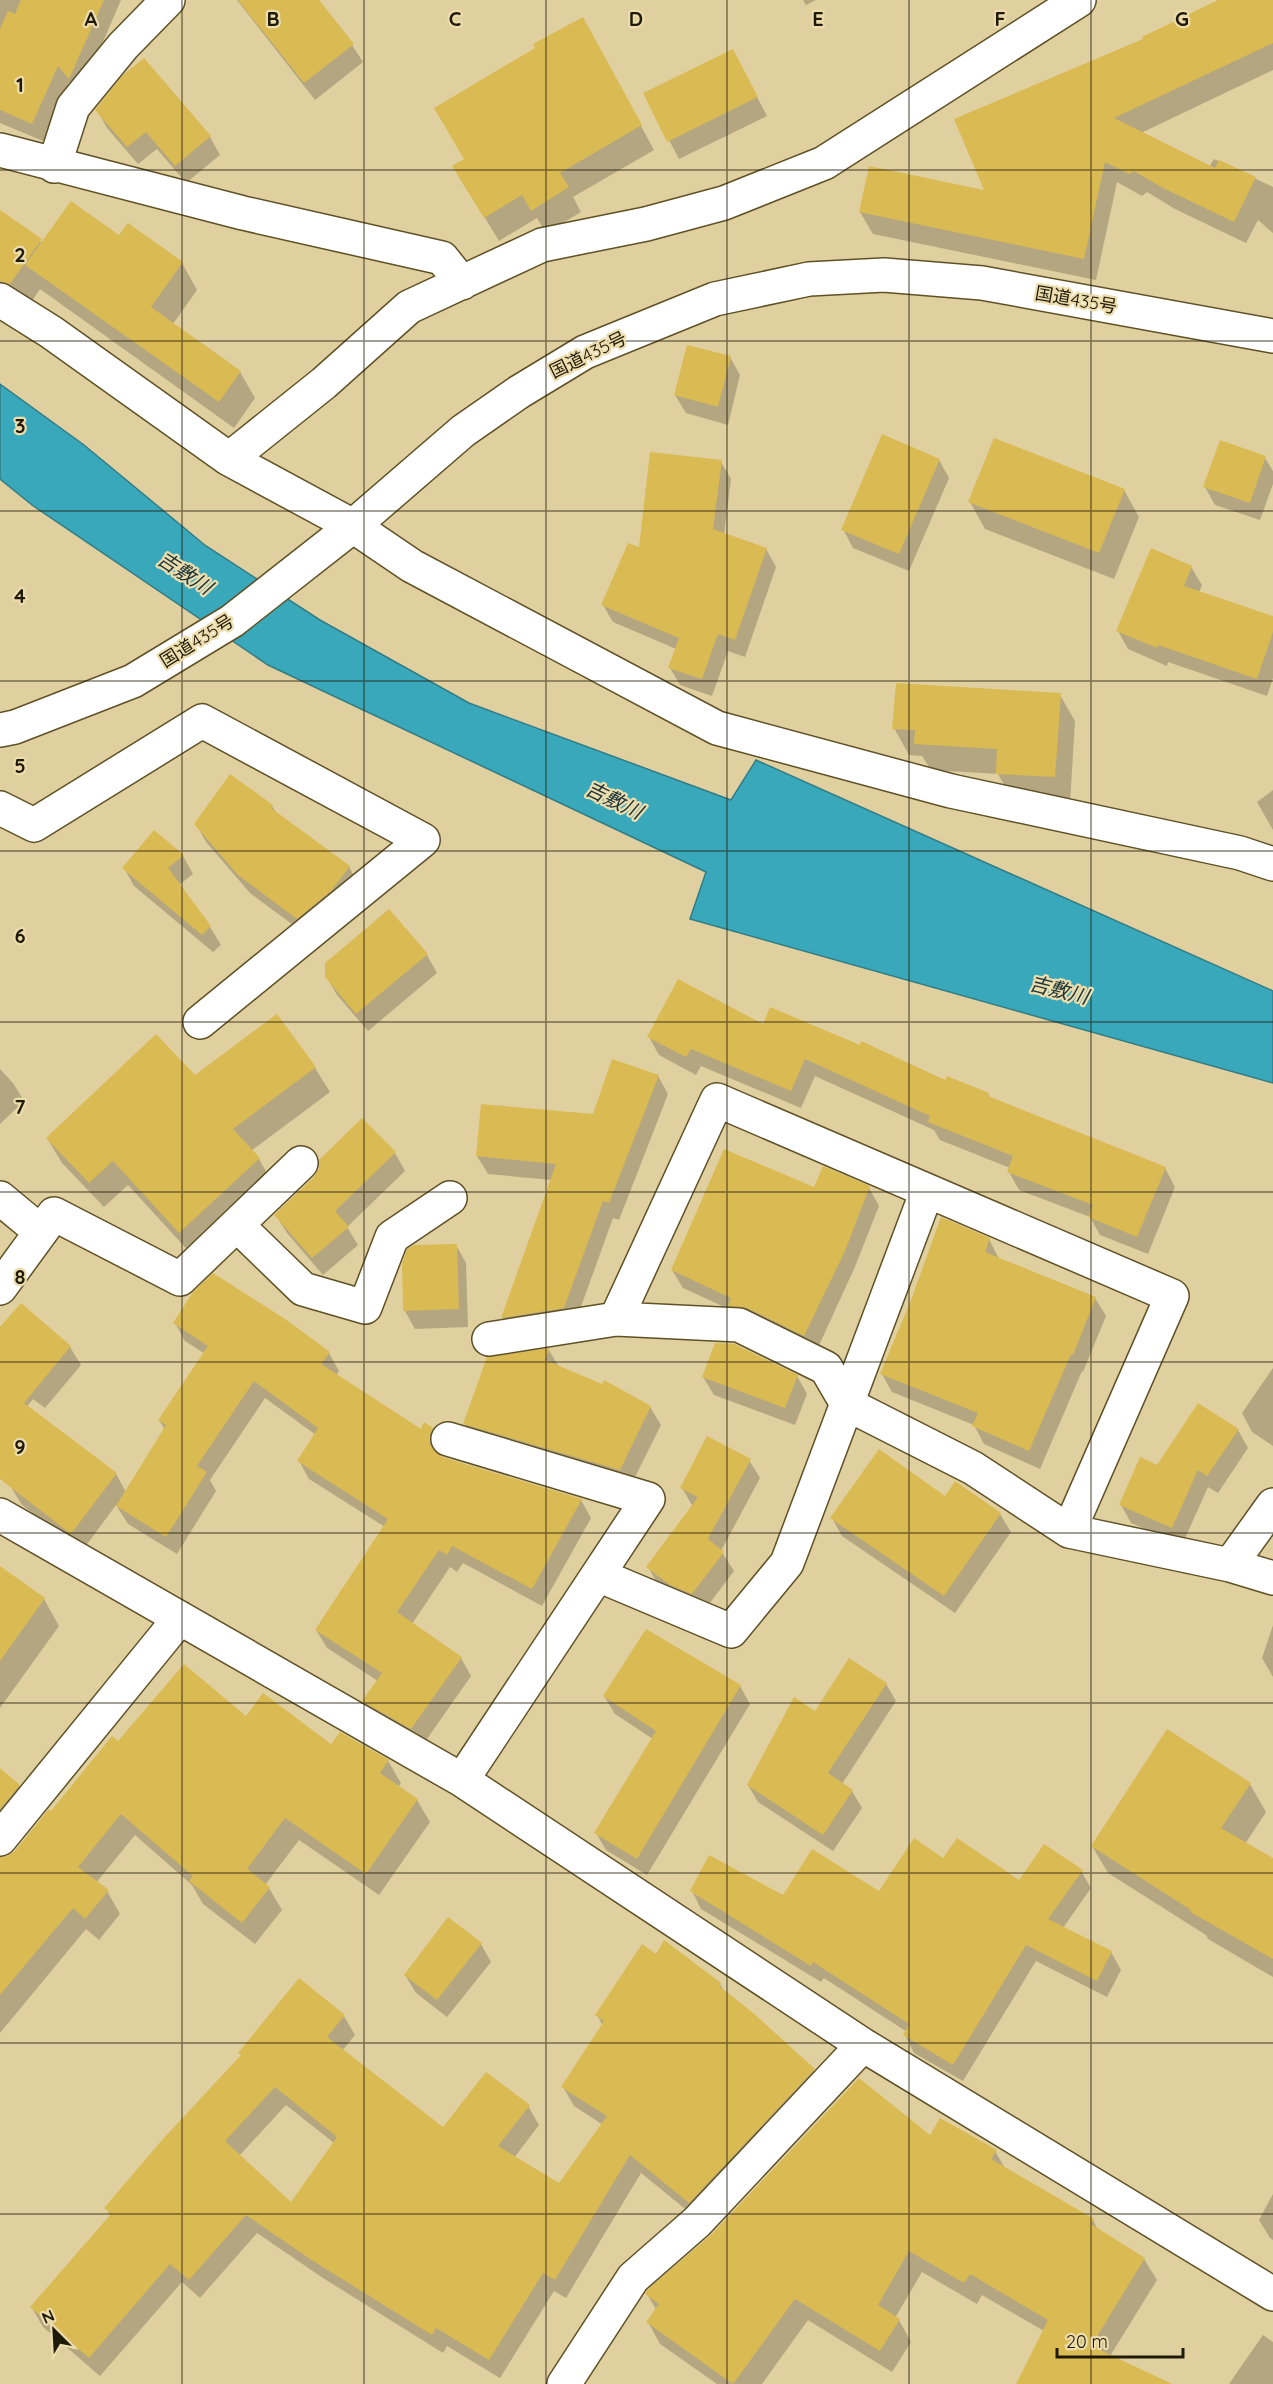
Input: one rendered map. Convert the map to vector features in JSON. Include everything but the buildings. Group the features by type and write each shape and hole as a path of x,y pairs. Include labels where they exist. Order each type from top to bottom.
{"main road":[{"path":"54,166 73,107 123,46 168,0"},
{"path":"229,459 324,384 409,307 542,245 646,224 724,203 824,163 1079,0"},
{"path":"0,150 54,166 243,213 442,258 462,283"},
{"name":"国道435号","path":"0,730 15,727 133,681 232,621 353,526 463,431 519,392 585,352 715,299 809,279 884,275 982,283 1273,336"},
{"path":"0,300 51,332 229,459 353,526 412,566 717,728 951,791 1240,854 1273,864"},
{"path":"0,808 34,825 202,721 423,840 200,1022"},
{"path":"616,1319 717,1100 1172,1296 1068,1531"},
{"path":"0,1288 54,1214 180,1280 301,1162"},
{"path":"598,1575 731,1631 787,1563 927,1191"},
{"path":"0,1198 41,1232"},
{"path":"237,1226 303,1288 365,1307 392,1237 450,1198"},
{"path":"489,1339 616,1319 739,1325 826,1368 847,1404 973,1468 1068,1531 1230,1565 1273,1578"},
{"path":"448,1439 648,1499 462,1780"},
{"path":"1230,1565 1273,1505"},
{"path":"0,1515 462,1780 863,2044 1273,2294"},
{"path":"0,1839 180,1618"},
{"path":"564,2384 633,2278 698,2222 863,2044"}],"water":[{"name":"吉敷川","path":"0,384 84,445 206,546 320,620 469,703 731,800 756,760 1273,991 1273,1083 690,919 706,872 268,665 32,505 0,479"}]}
